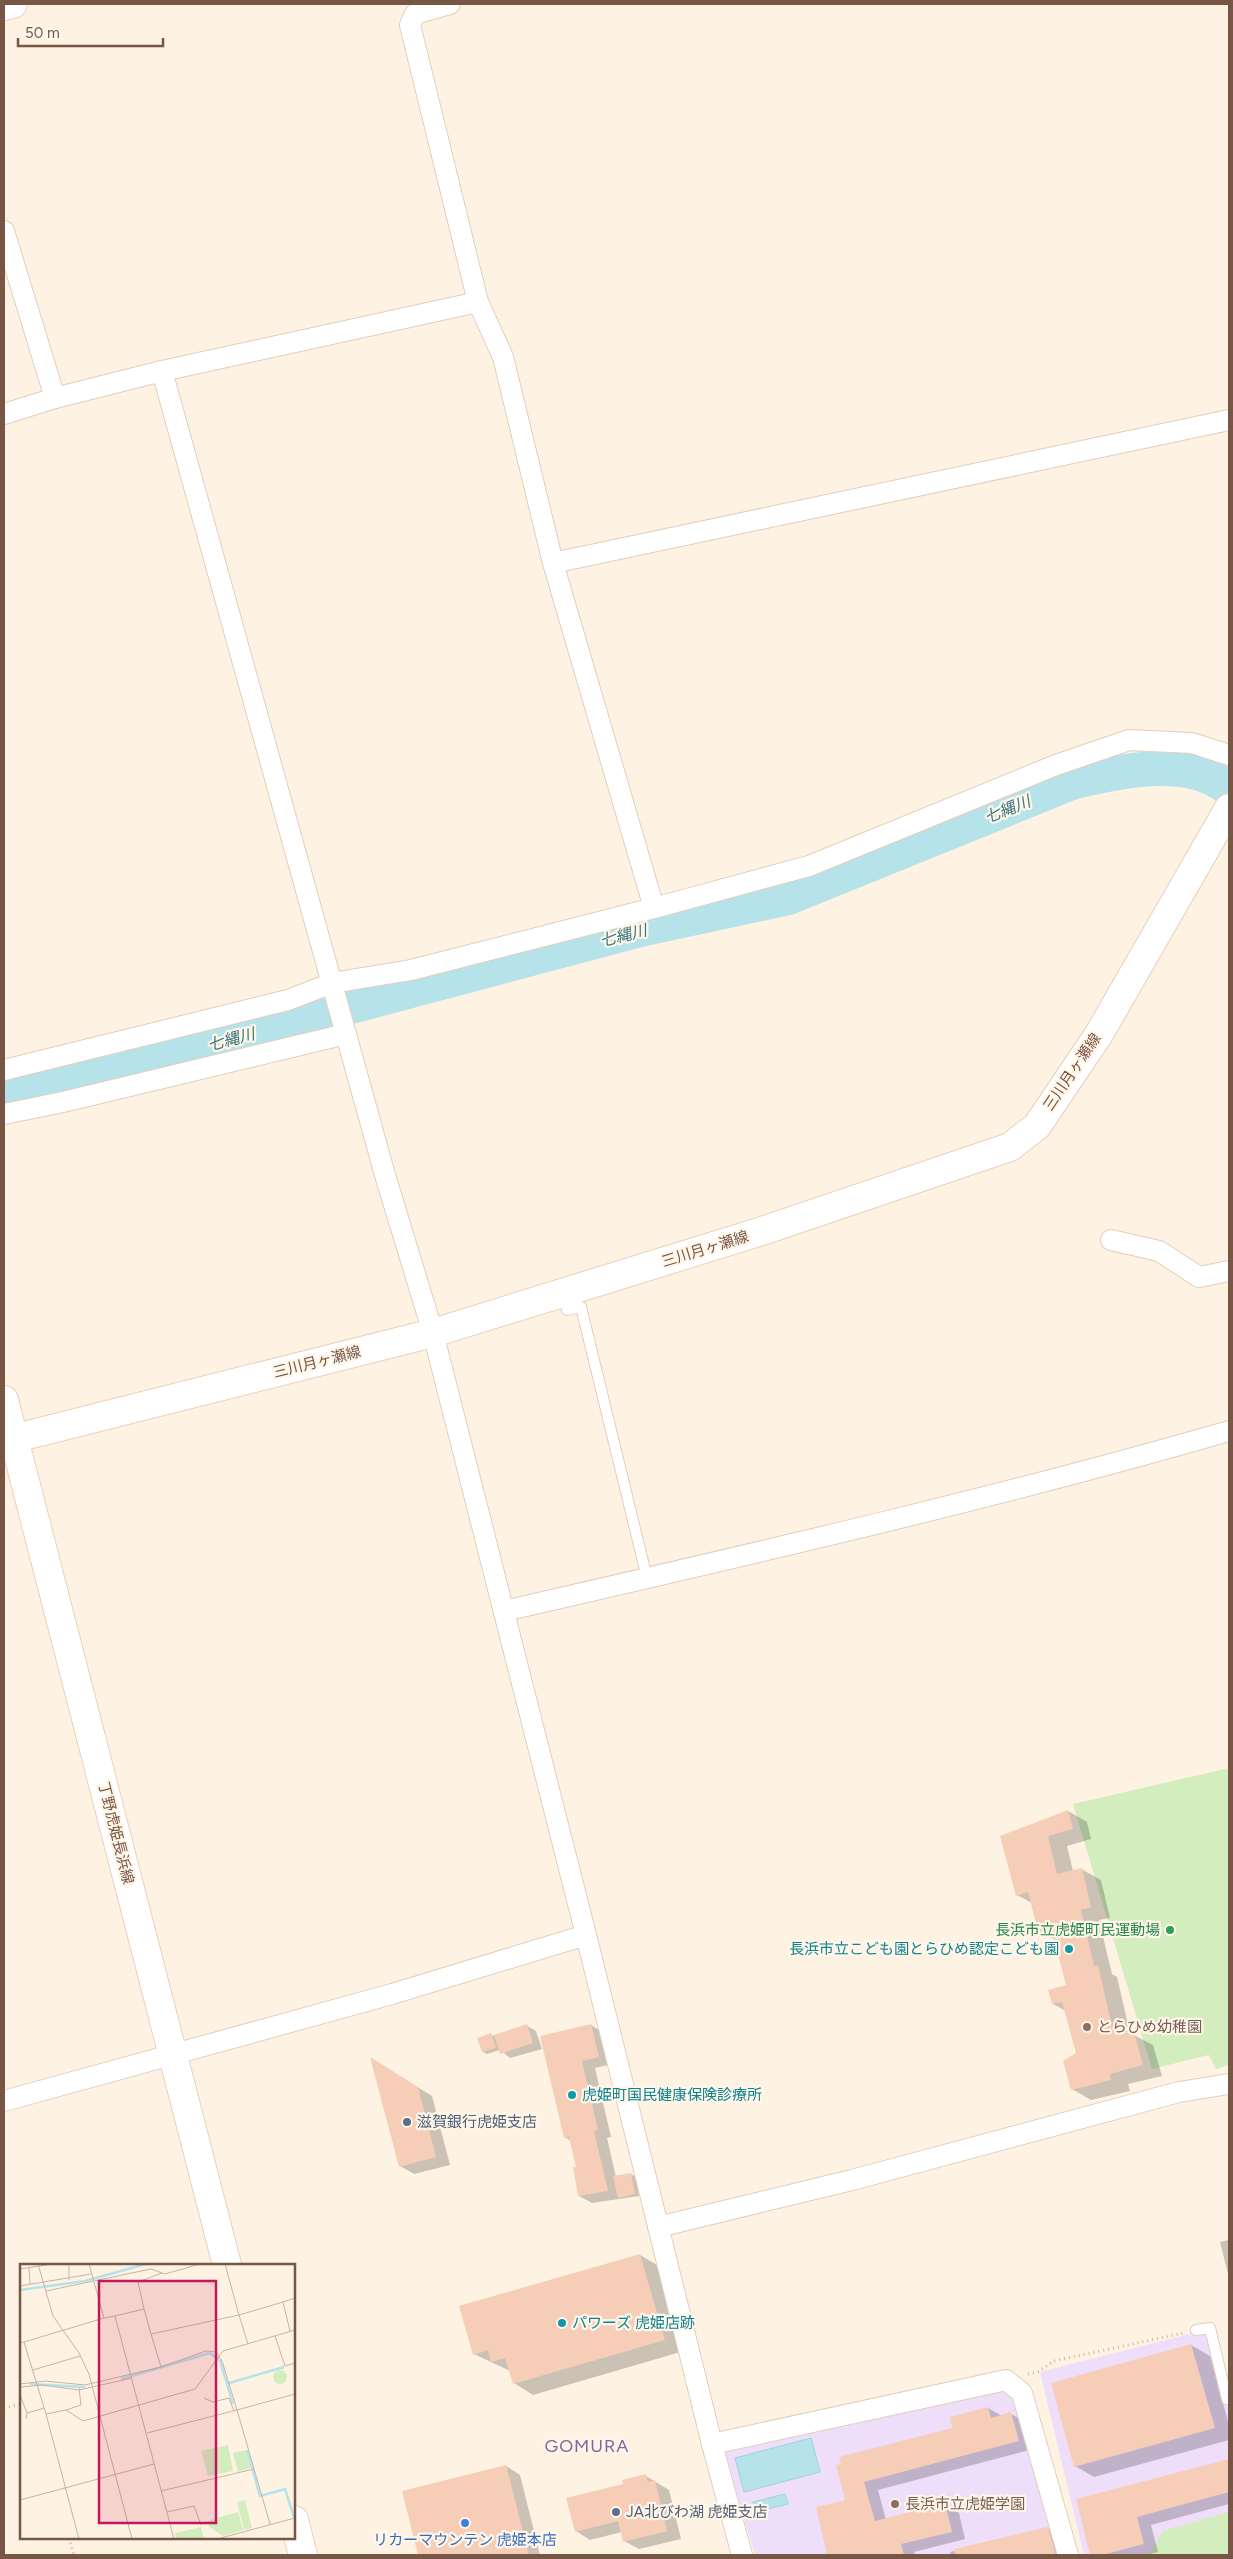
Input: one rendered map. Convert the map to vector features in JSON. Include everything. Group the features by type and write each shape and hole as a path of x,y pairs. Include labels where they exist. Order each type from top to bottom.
{"main road":[{"path":"4,6 13,4"},
{"name":"三川月ヶ瀬線","path":"9,1439 433,1333 762,1231 1010,1147 1037,1126 1098,1034 1229,808"},
{"name":"丁野虎姫長浜線","path":"4,1400 9,1439 227,2264"},
{"path":"295,2524 303,2555"}],"street":[{"path":"450,4 414,14 410,25 478,302 503,357 553,563 654,908"},
{"path":"4,230 56,398"},
{"path":"4,414 56,398 162,371 478,302"},
{"path":"162,371 385,1175 433,1333 586,1935 712,2444 742,2555"},
{"path":"553,563 1229,420"},
{"path":"4,1070 288,1000 332,983 411,970 809,866 1056,766 1129,740 1192,743 1229,755"},
{"path":"4,1114 63,1102 346,1034"},
{"path":"1111,1240 1159,1251 1199,1278 1229,1270"},
{"path":"504,1611 872,1527 1129,1460 1229,1431"},
{"path":"4,2101 172,2053 392,1994 586,1935"},
{"path":"658,2227 852,2180 1170,2095 1229,2084"},
{"path":"712,2444 1006,2380 1022,2393 1068,2555"}],"lane":[{"path":"563,1293 568,1310 581,1307 647,1578"},
{"path":"1196,2330 1210,2328 1227,2400 1229,2399"}],"path":[{"path":"1006,2380 1038,2372 1054,2361 1196,2330"},
{"path":"4,2408 20,2404"},
{"path":"69,2539 74,2555"}],"shaded area":[{"name":"長浜市立虎姫学園","path":"1205,2330 1225,2403 1229,2402 1229,2555 1084,2555 1040,2372"},
{"name":"長浜市立虎姫学園","path":"1016,2378 1064,2555 755,2555 724,2452"}],"green space":[{"name":"長浜市立虎姫町民運動場","path":"1229,1768 1229,2065 1216,2069 1209,2055 1152,2069 1073,1804"},
{"path":"1229,2512 1229,2555 1149,2555 1163,2531"}],"water":[{"path":"811,2438 820,2472 744,2492 735,2458"},
{"path":"785,2494 788,2504 755,2512 753,2502"}],"building":[{"name":"長浜市立こども園とらひめ認定こども園","path":"1068,1810 1073,1829 1048,1836 1057,1874 1082,1868 1091,1907 1081,1910 1094,1966 1098,1965 1113,2031 1134,2032 1143,2065 1110,2074 1111,2080 1071,2090 1063,2061 1076,2053 1062,2002 1052,2004 1048,1990 1066,1985 1051,1928 1038,1931 1028,1892 1016,1896 1000,1836"},
{"path":"527,2024 533,2043 500,2054 494,2035"},
{"name":"虎姫町国民健康保険診療所","path":"591,2024 599,2057 582,2061 598,2130 594,2131 608,2191 578,2196 573,2167 576,2167 569,2137 564,2138 540,2036"},
{"path":"491,2033 496,2048 482,2052 477,2038"},
{"name":"滋賀銀行虎姫支店","path":"370,2057 418,2087 436,2157 399,2167"},
{"path":"631,2173 635,2194 618,2198 613,2176"},
{"name":"パワーズ 虎姫店跡","path":"640,2254 665,2340 513,2384 505,2358 491,2362 488,2350 473,2355 459,2306"},
{"path":"1191,2344 1215,2428 1074,2467 1051,2383"},
{"path":"988,2407 991,2418 1011,2412 1019,2441 864,2482 875,2521 945,2503 952,2532 901,2544 904,2555 827,2555 816,2507 845,2500 836,2465 841,2464 839,2457 952,2428 950,2417"},
{"path":"1229,2459 1229,2492 1137,2517 1144,2544 1102,2555 1090,2555 1076,2499"},
{"name":"リカーマウンテン 虎姫本店","path":"506,2465 529,2555 418,2555 402,2491"},
{"name":"JA北びわ湖 虎姫支店","path":"646,2474 648,2482 655,2480 667,2531 623,2542 618,2521 575,2532 566,2498 623,2484 622,2480"},
{"path":"1048,2527 1056,2555 955,2555 954,2549"}],"waterway":[{"name":"七縄川","path":"4,1093 203,1046 638,930 787,898 1073,782 1132,770 1174,769 1194,772 1213,778 1229,789"}],"place":[{"name":"長浜市立虎姫町民運動場","path":"1170,1930"},
{"name":"長浜市立こども園とらひめ認定こども園","path":"1069,1949"},
{"name":"とらひめ幼稚園","path":"1087,2027"},
{"name":"虎姫町国民健康保険診療所","path":"572,2095"},
{"name":"滋賀銀行虎姫支店","path":"407,2122"},
{"name":"パワーズ 虎姫店跡","path":"562,2323"},
{"name":"長浜市立虎姫学園","path":"895,2504"},
{"name":"JA北びわ湖 虎姫支店","path":"616,2512"},
{"name":"リカーマウンテン 虎姫本店","path":"465,2523"}],"district":[{"name":"GOMURA","path":"587,2446"}]}
